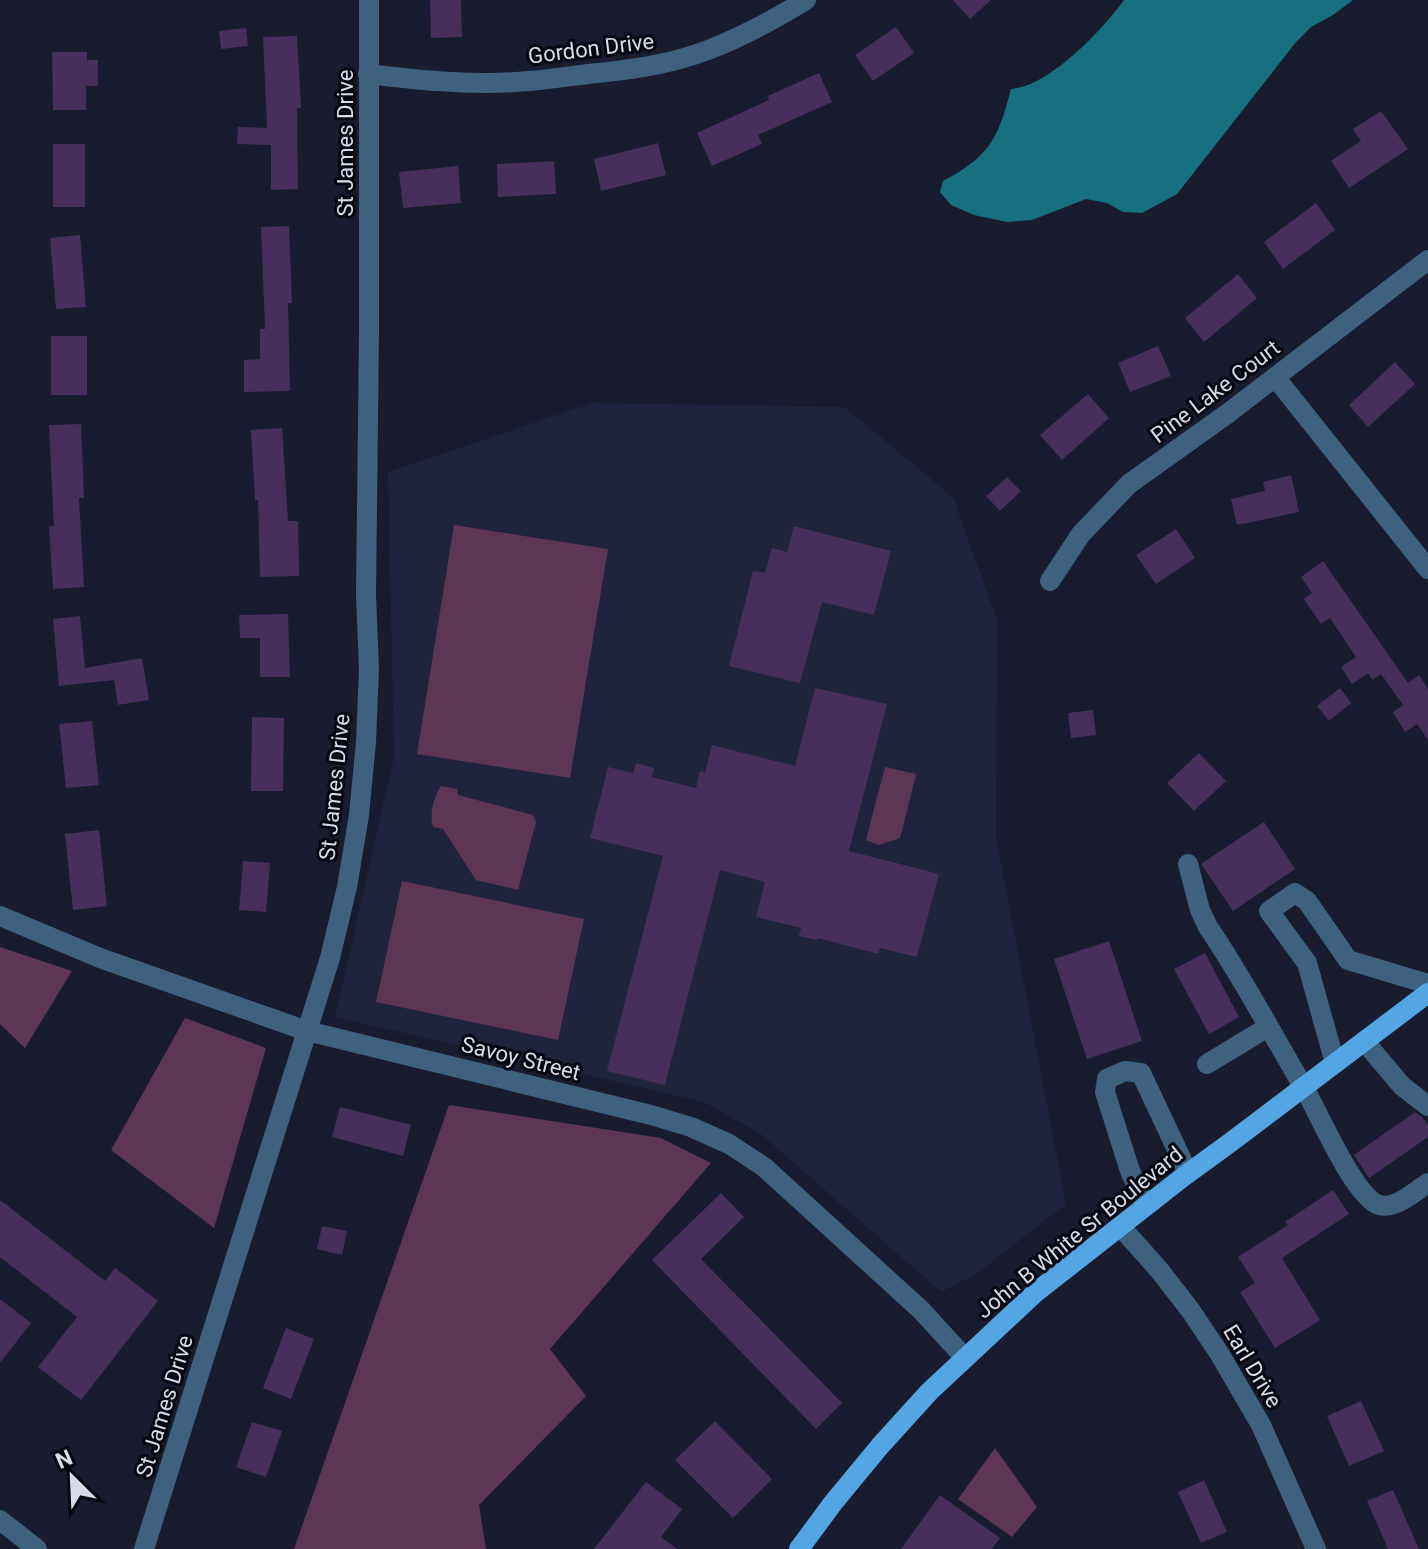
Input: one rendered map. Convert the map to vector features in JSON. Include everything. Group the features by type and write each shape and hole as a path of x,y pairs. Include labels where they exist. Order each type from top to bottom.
{"main road":[{"name":"John B White Sr Boulevard","path":"799,1549 880,1446 929,1392 1035,1293 1188,1173 1428,993"}],"street":[{"name":"St James Drive","path":"144,1549 330,958 347,887 359,815 369,669 366,595 369,0"},
{"name":"Gordon Drive","path":"368,74 417,80 491,83 642,68 707,50 806,0"},
{"name":"Pine Lake Court","path":"1050,581 1081,534 1129,484 1191,441 1428,260"},
{"path":"1275,377 1428,569"},
{"path":"1188,864 1200,910 1208,927 1304,1087 1361,1190 1376,1204 1384,1206 1397,1203 1428,1183"},
{"path":"1335,1063 1307,963 1269,911 1295,893 1307,901 1348,960 1428,984"},
{"name":"Savoy Street","path":"0,916 100,958 307,1031 651,1115 691,1127 729,1144 764,1167 818,1215 921,1310 965,1358"},
{"path":"1207,1064 1268,1027"},
{"path":"1364,1041 1402,1086 1428,1106"},
{"path":"1146,1206 1130,1171 1105,1092 1107,1079 1125,1071 1141,1073 1188,1173"},
{"name":"Earl Drive","path":"1120,1226 1160,1271 1219,1353 1261,1425 1316,1549"},
{"path":"0,1520 37,1549"}],"shaded area":[{"path":"1124,0 1353,0 1311,27 1296,42 1177,194 1142,213 1123,212 1107,203 1086,199 1032,220 1007,222 974,215 951,205 940,192 943,181 972,163 990,144 1002,121 1011,89 1025,86 1055,70 1106,23"},
{"path":"592,403 844,407 953,497 997,620 996,837 1066,1204 976,1274 941,1292 761,1134 704,1102 335,1017 394,757 388,472"},
{"path":"454,525 608,549 570,778 417,754"},
{"path":"885,767 916,774 900,838 879,845 866,840"},
{"path":"441,786 457,789 458,795 533,815 536,822 518,890 476,880 443,829 433,827 433,806"},
{"path":"402,881 584,919 558,1040 376,1002"},
{"path":"0,947 72,971 25,1048 0,1024"},
{"path":"185,1018 266,1048 214,1228 111,1150"},
{"path":"449,1105 661,1138 711,1163 550,1349 586,1396 479,1505 486,1549 294,1549"},
{"path":"995,1448 1037,1507 1012,1537 958,1499"}],"building":[{"path":"430,0 461,0 462,37 431,38"},
{"path":"953,0 991,0 970,19"},
{"path":"896,27 914,53 873,81 855,55"},
{"path":"246,28 248,46 221,49 219,31"},
{"path":"297,36 301,108 297,108 298,189 271,190 271,145 237,144 238,127 267,128 263,37"},
{"path":"52,52 87,52 87,60 98,60 98,86 86,86 86,110 53,110"},
{"path":"819,73 832,102 758,135 762,144 712,166 697,133"},
{"path":"1381,111 1408,149 1349,188 1331,161 1361,141 1353,129"},
{"path":"658,143 666,175 601,191 594,159"},
{"path":"53,144 85,144 85,207 53,207"},
{"path":"554,161 556,194 498,197 497,164"},
{"path":"458,166 461,203 403,208 399,172"},
{"path":"1316,203 1335,230 1283,269 1264,242"},
{"path":"289,226 292,303 288,303 290,391 244,392 244,360 260,359 260,329 265,329 261,227"},
{"path":"80,235 86,307 56,309 50,238"},
{"path":"1238,274 1257,298 1204,342 1185,318"},
{"path":"51,336 87,336 87,395 51,395"},
{"path":"1158,346 1171,376 1130,392 1118,363"},
{"path":"1395,362 1415,384 1368,427 1349,405"},
{"path":"1088,394 1109,418 1062,460 1040,435"},
{"path":"81,424 84,498 79,498 84,587 53,589 49,526 54,526 49,425"},
{"path":"282,428 288,521 298,521 299,576 260,577 258,500 255,500 251,430"},
{"path":"1291,475 1299,512 1237,525 1231,499 1265,491 1263,482"},
{"path":"1007,477 1021,491 1000,511 986,496"},
{"path":"794,526 891,551 874,615 822,602 800,683 729,666 753,571 765,573 772,548 787,552"},
{"path":"1176,529 1195,558 1156,584 1136,555"},
{"path":"1323,561 1408,683 1419,675 1428,689 1428,740 1417,724 1405,732 1393,712 1403,705 1381,674 1372,680 1368,673 1352,684 1341,667 1356,657 1330,618 1321,624 1304,599 1312,593 1301,577"},
{"path":"288,614 290,677 260,677 260,638 240,638 239,615"},
{"path":"80,616 85,668 142,658 149,700 118,705 114,680 59,686 53,619"},
{"path":"815,688 887,704 849,851 939,874 917,957 880,948 878,954 799,936 801,928 756,917 765,882 720,870 665,1085 607,1071 663,856 590,838 608,767 633,773 636,763 654,768 652,777 696,788 700,771 705,772 712,745 795,766"},
{"path":"1340,688 1351,703 1329,721 1317,706"},
{"path":"1093,710 1096,735 1071,738 1068,713"},
{"path":"252,717 284,718 283,791 251,791"},
{"path":"92,721 99,785 66,788 59,724"},
{"path":"1199,753 1226,781 1194,811 1167,783"},
{"path":"1264,822 1295,869 1233,911 1201,864"},
{"path":"99,830 107,906 73,910 65,834"},
{"path":"243,861 270,863 266,912 239,910"},
{"path":"1109,941 1142,1041 1087,1059 1054,959"},
{"path":"1205,953 1239,1017 1209,1034 1174,969"},
{"path":"340,1107 411,1125 403,1156 332,1137"},
{"path":"1415,1112 1428,1125 1428,1137 1369,1178 1354,1155"},
{"path":"1333,1190 1349,1214 1282,1258 1320,1320 1275,1348 1240,1292 1255,1283 1238,1257 1288,1225 1285,1222"},
{"path":"721,1193 744,1217 701,1259 842,1403 816,1429 652,1260"},
{"path":"0,1200 105,1281 115,1268 158,1301 81,1400 38,1367 77,1317 0,1257"},
{"path":"322,1226 347,1231 342,1255 317,1249"},
{"path":"0,1299 31,1323 0,1363"},
{"path":"286,1328 314,1339 291,1399 263,1388"},
{"path":"1361,1401 1384,1451 1349,1466 1327,1416"},
{"path":"715,1421 772,1479 733,1518 675,1460"},
{"path":"252,1422 282,1431 266,1477 236,1467"},
{"path":"1204,1480 1227,1532 1201,1543 1178,1492"},
{"path":"646,1482 682,1509 661,1537 677,1549 594,1549"},
{"path":"1393,1490 1419,1549 1388,1549 1367,1501"},
{"path":"940,1495 1000,1538 992,1549 901,1549"}]}
